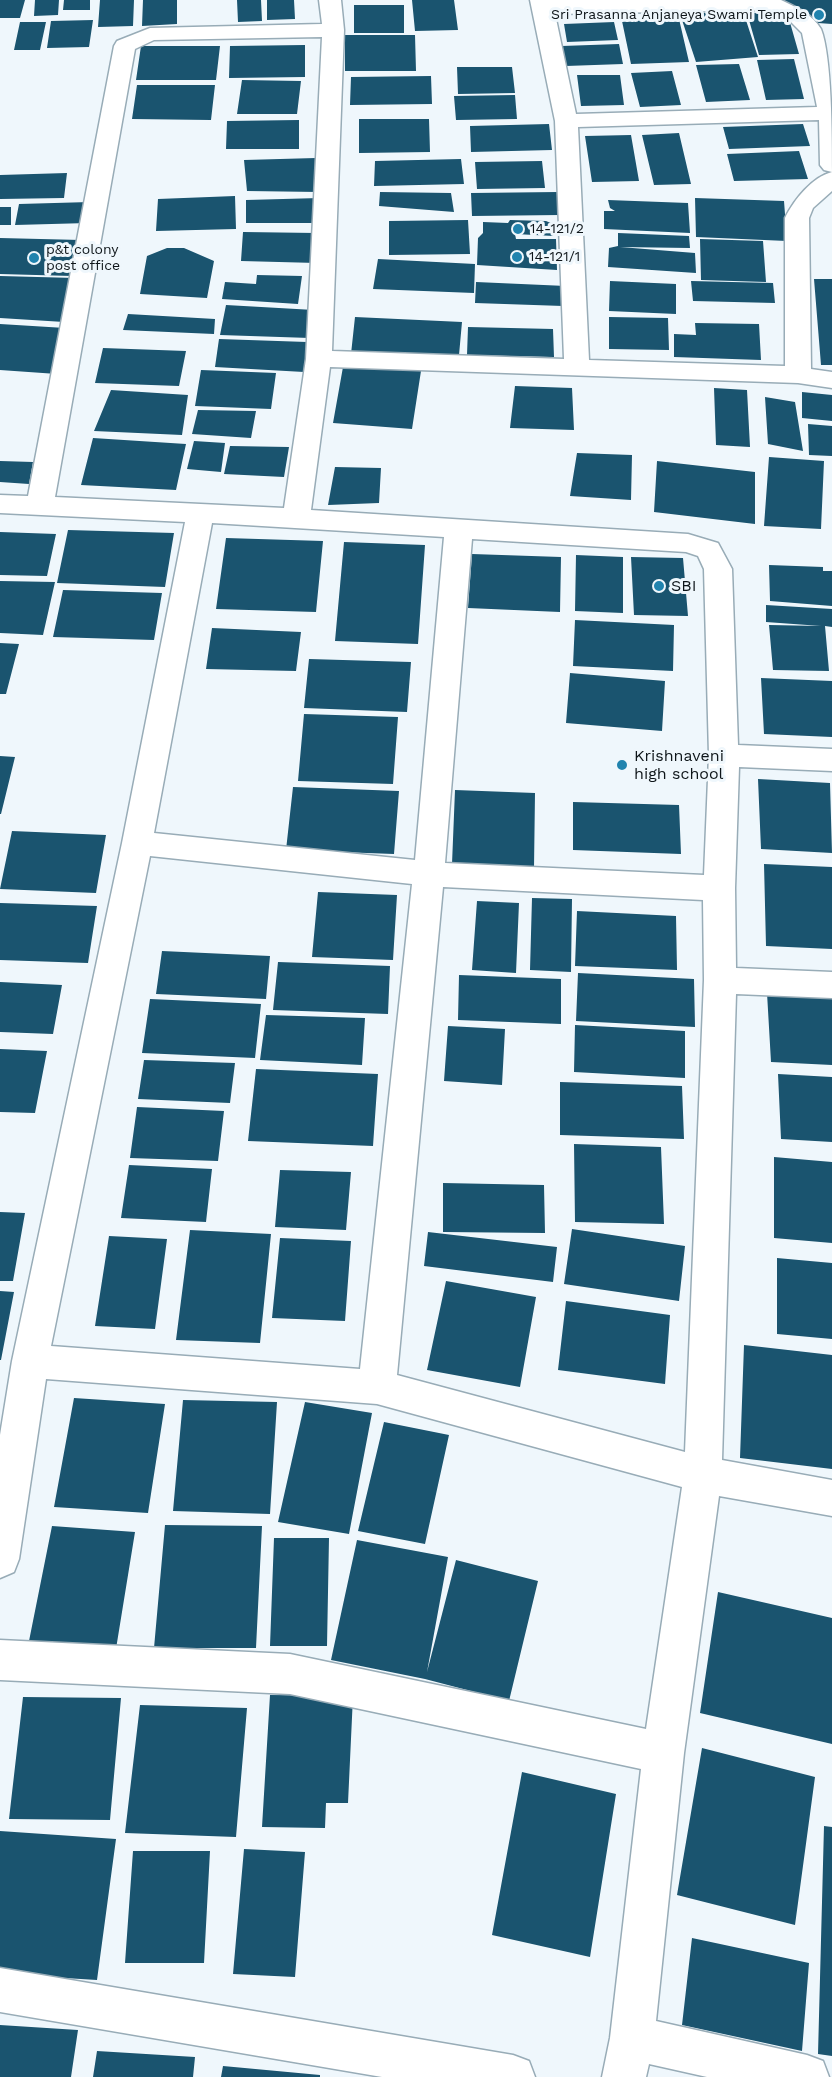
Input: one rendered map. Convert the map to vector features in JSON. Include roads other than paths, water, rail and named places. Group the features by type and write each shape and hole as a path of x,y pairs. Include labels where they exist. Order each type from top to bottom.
{"street":[{"path":"296,518 319,359 333,30 330,0"},
{"path":"577,368 566,121 542,4 772,4 799,17 822,32 830,113 832,165"},
{"path":"39,505 125,46 150,34 333,30"},
{"path":"566,121 830,113"},
{"path":"798,375 797,218 803,205 832,179"},
{"path":"319,359 798,375 832,380"},
{"path":"0,504 459,527 688,543 708,550 718,569 724,755 719,888 720,980 703,1475 663,1753 628,2058 807,2077"},
{"path":"0,1559 30,1361 137,843 200,514"},
{"path":"377,1387 429,874 459,527"},
{"path":"724,755 832,760"},
{"path":"137,843 429,874 719,888"},
{"path":"720,980 832,985"},
{"path":"30,1361 377,1387 703,1475 832,1498"},
{"path":"0,1660 290,1674 663,1753"},
{"path":"0,1990 513,2077"}],"place":[{"name":"Sri Prasanna Anjaneya Swami Temple","path":"819,15"},
{"name":"14-121/2","path":"518,229"},
{"name":"14-121/1","path":"517,257"},
{"name":"p&t colony post office","path":"34,258"},
{"name":"SBI","path":"659,586"},
{"name":"Krishnaveni high school","path":"622,765"}]}
